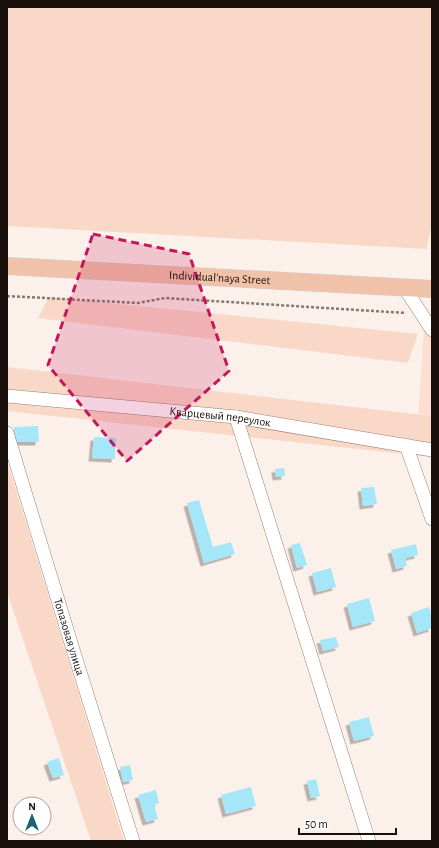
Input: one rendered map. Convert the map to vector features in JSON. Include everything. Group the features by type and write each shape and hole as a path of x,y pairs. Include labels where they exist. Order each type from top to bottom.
{"main road":[{"name":"Individual'naya Street","path":"7,266 432,289"}],"street":[{"path":"404,287 432,330"},
{"name":"Кварцевый переулок","path":"7,396 236,417 432,450"},
{"path":"236,417 369,841"},
{"name":"Топазовая улица","path":"7,433 72,648 133,841"},
{"path":"406,445 432,519"}],"path":[{"path":"7,296 138,303 165,298 421,314"}],"highlighted area":[{"path":"93,234 189,254 229,371 127,461 48,365"}],"shaded area":[{"path":"7,7 432,7 432,226 426,249 7,226"},
{"path":"49,297 418,334 408,363 38,318"},
{"path":"424,326 432,327 432,436 417,435"},
{"path":"7,367 432,416 432,457 7,411"},
{"path":"7,461 124,841 91,841 7,592"}],"building":[{"path":"38,426 39,442 15,442 14,427"},
{"path":"94,437 116,438 115,459 92,458"},
{"path":"284,468 285,476 276,477 275,469"},
{"path":"374,487 377,504 363,506 361,488"},
{"path":"199,500 213,547 231,542 235,554 204,563 187,503"},
{"path":"300,543 307,565 297,568 291,545"},
{"path":"416,544 418,555 405,558 407,566 396,569 391,550"},
{"path":"331,568 336,587 317,592 312,573"},
{"path":"369,598 375,621 353,627 347,604"},
{"path":"429,607 432,619 432,628 417,633 411,613"},
{"path":"336,637 339,647 323,651 320,640"},
{"path":"369,717 374,736 354,741 349,722"},
{"path":"59,758 64,775 53,778 47,762"},
{"path":"130,765 133,780 123,782 120,767"},
{"path":"316,779 320,796 311,798 307,781"},
{"path":"251,787 256,806 226,814 221,795"},
{"path":"156,790 159,803 154,805 158,819 146,822 138,795"}]}
